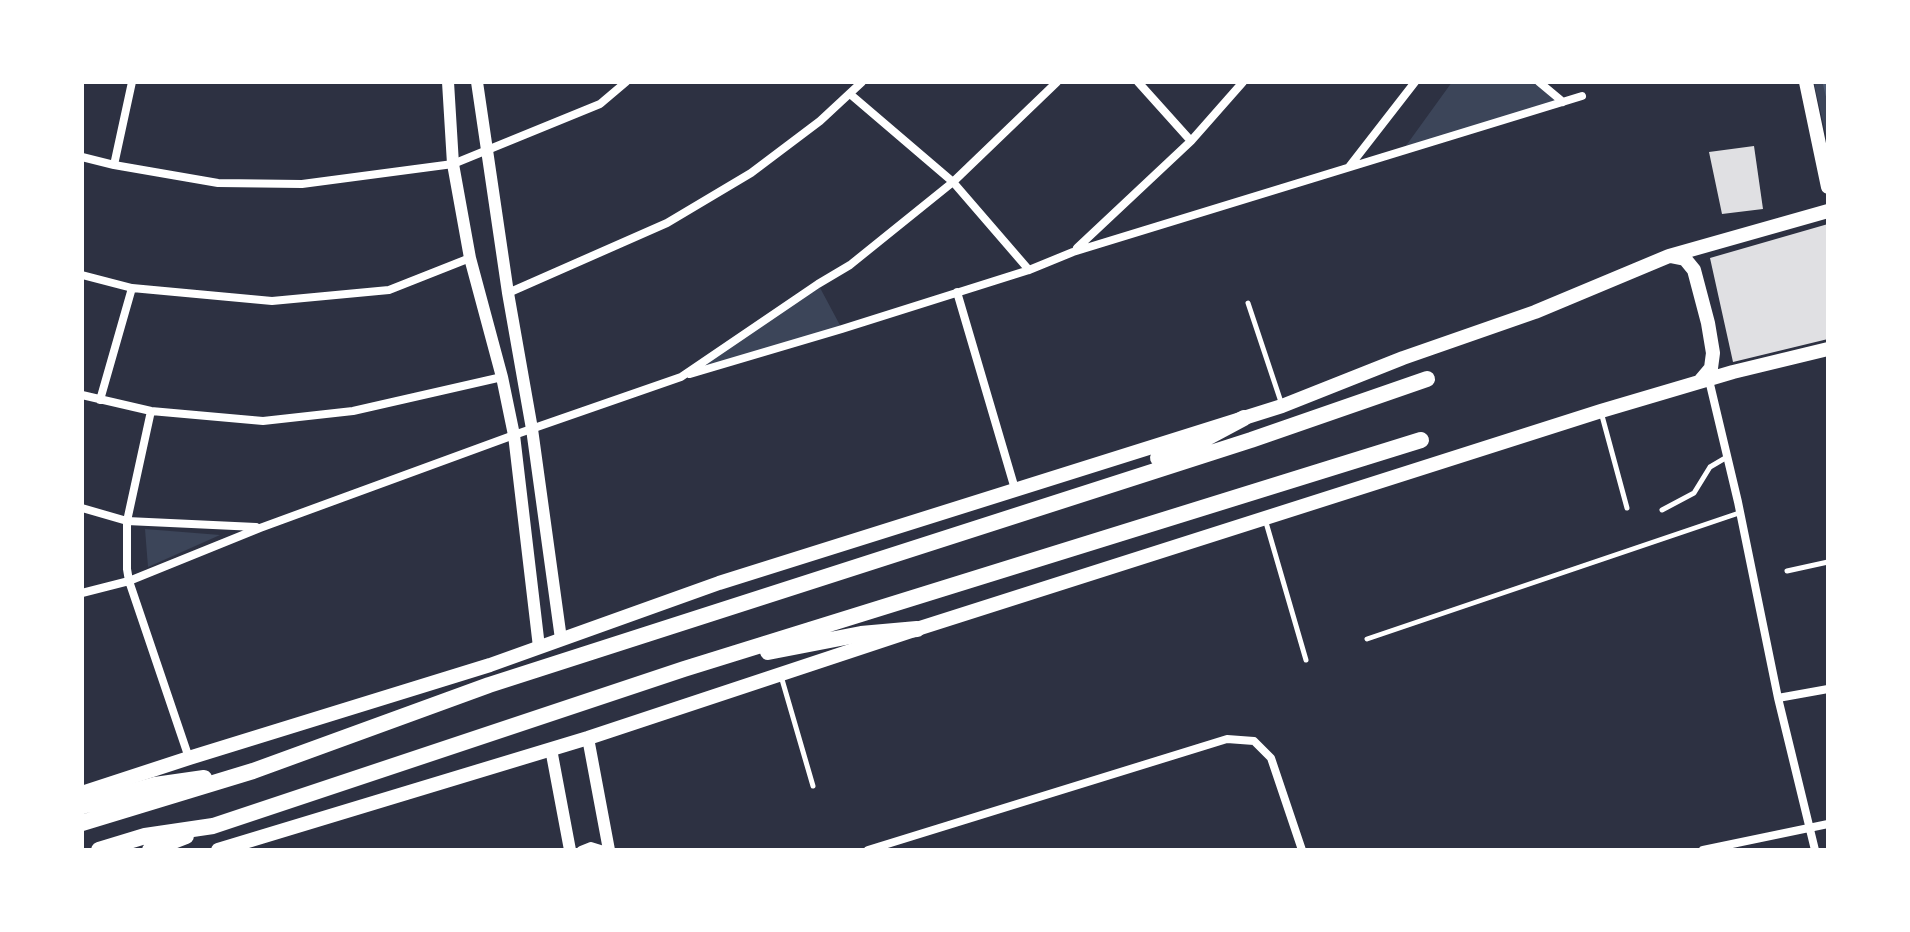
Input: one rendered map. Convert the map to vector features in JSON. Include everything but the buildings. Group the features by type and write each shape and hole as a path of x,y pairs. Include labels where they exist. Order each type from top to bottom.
{"highway":[{"path":"82,823 253,771 489,685 1236,445 1427,379"},
{"path":"906,551 930,534 1186,449 1244,418"},
{"path":"99,850 148,843 213,826 684,669 1421,440"},
{"path":"684,669 861,634 917,629"},
{"path":"82,806 155,785 253,771"}],"main road":[{"path":"1806,82 1828,187"},
{"path":"82,793 490,665 719,583 1282,406 1403,358 1535,312 1669,256 1828,211"},
{"path":"1669,256 1685,259 1694,270 1713,353 1711,368 1704,381"},
{"path":"218,850 588,738 917,629 1601,411 1733,372 1828,349"}],"street":[{"path":"114,165 132,82"},
{"path":"448,82 453,164 470,258 514,435 539,647"},
{"path":"477,82 508,293 532,429 561,639"},
{"path":"82,157 218,183 302,184 453,164 600,104 626,82"},
{"path":"508,293 667,223 751,173 820,121 862,82"},
{"path":"681,377 850,265 953,182 1057,82"},
{"path":"1138,82 1191,141"},
{"path":"1073,252 1191,141 1243,82"},
{"path":"1349,168 1415,82"},
{"path":"1539,82 1563,102"},
{"path":"850,94 953,182 1029,270"},
{"path":"82,593 129,581 260,528 681,377 1029,270 1073,252 1582,96"},
{"path":"82,275 132,288 272,301 389,290 470,258"},
{"path":"100,400 132,288"},
{"path":"957,292 1015,489"},
{"path":"82,395 151,411 263,421 353,411 502,377"},
{"path":"1704,381 1728,457 1778,698 1815,850"},
{"path":"151,411 127,521 129,581 189,758"},
{"path":"82,508 127,521 260,528"},
{"path":"1778,698 1828,689"},
{"path":"581,850 591,846 606,850 588,738"},
{"path":"868,850 1227,739 1254,741 1271,758 1302,850"},
{"path":"551,749 570,850"},
{"path":"1703,850 1828,824"}],"lane":[{"path":"1248,303 1282,406"},
{"path":"1601,411 1627,508"},
{"path":"1662,510 1694,493 1710,467 1728,457"},
{"path":"1367,639 1740,513"},
{"path":"1265,518 1306,660"},
{"path":"1787,571 1828,562"},
{"path":"780,674 813,786"}],"shaded area":[{"path":"1452,82 1541,82 1563,102 1400,154"},
{"path":"1814,82 1828,82 1828,144 1816,92"},
{"path":"818,284 842,329 681,377"},
{"path":"145,529 220,535 148,567"}],"waterway":[{"path":"1825,82 1828,95"}]}
